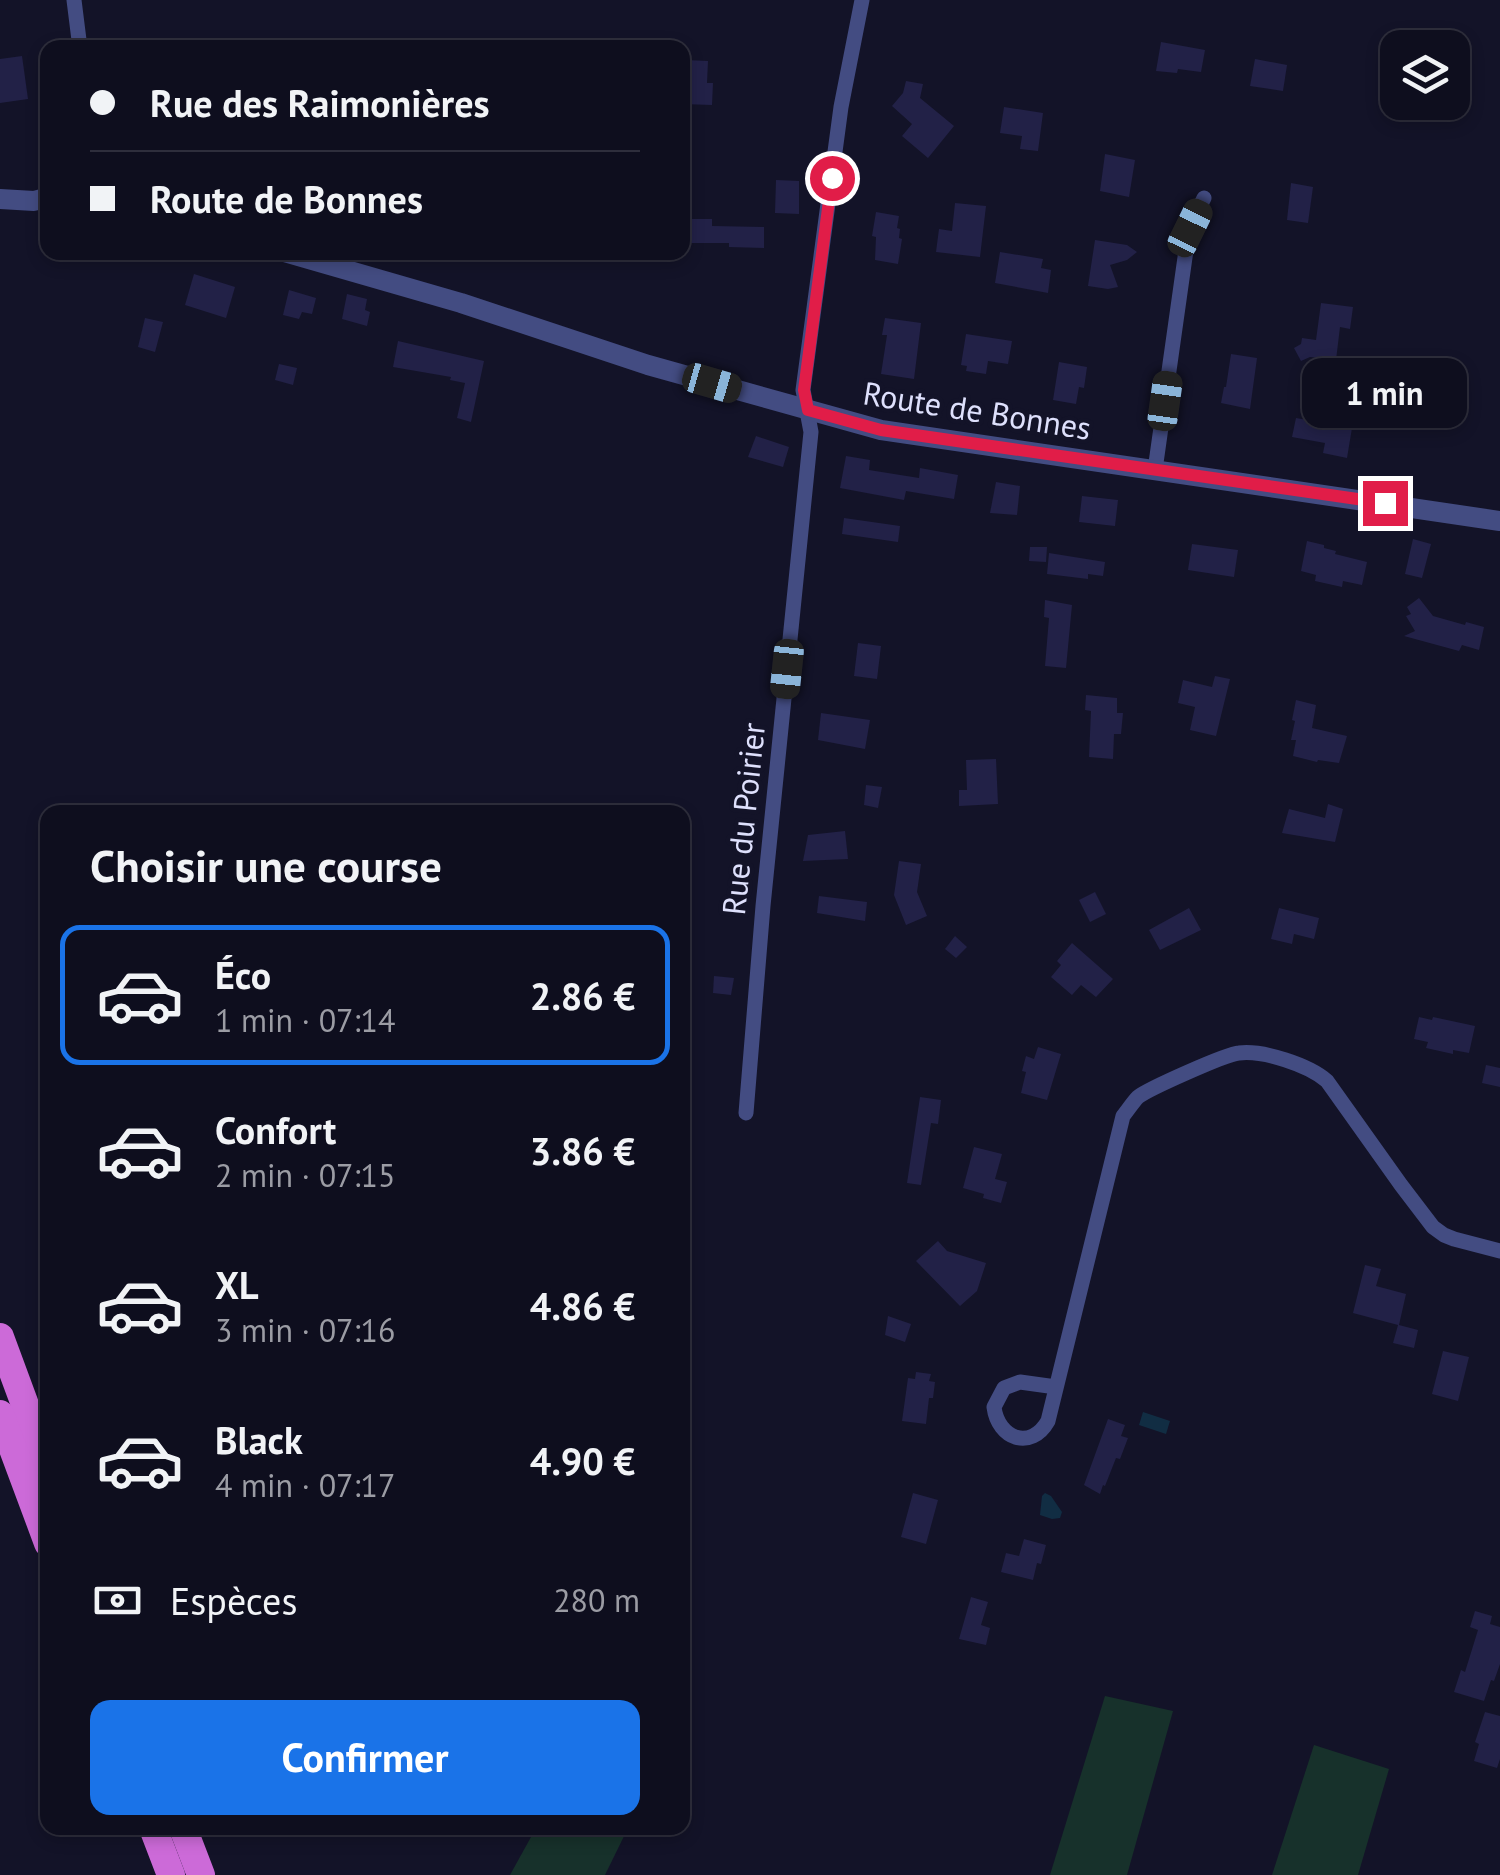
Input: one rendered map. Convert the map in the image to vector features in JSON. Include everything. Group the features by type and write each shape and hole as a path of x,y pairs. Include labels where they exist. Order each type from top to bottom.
{"highway":[{"path":"0,1337 40,1445"},
{"path":"0,1414 40,1522"},
{"path":"156,1835 171,1875"},
{"path":"186,1835 201,1875"}],"street":[{"path":"74,0 79,40"},
{"name":"Rue du Poirier","path":"746,1114 811,432 804,390 836,145 862,0"},
{"path":"1156,470 1190,228 1204,198"},
{"path":"0,199 40,202"},
{"name":"Route de Bonnes","path":"312,260 461,303 648,365 881,430 1500,521"},
{"path":"1056,1387 1020,1382 1004,1388 994,1407 1001,1428 1020,1438 1041,1432 1048,1421 1123,1116 1139,1096 1226,1055 1243,1052 1266,1056 1318,1074 1434,1227 1454,1239 1500,1251"}],"green space":[{"path":"1105,1696 1173,1711 1127,1875 1050,1875"},
{"path":"1314,1745 1389,1769 1358,1875 1272,1875"},
{"path":"532,1835 625,1835 605,1875 510,1875"}],"water":[{"path":"1143,1412 1170,1421 1166,1434 1139,1425"},
{"path":"1045,1493 1062,1512 1060,1518 1040,1515"}],"building":[{"path":"1161,42 1205,50 1201,72 1156,71"},
{"path":"22,56 28,99 0,103 0,59"},
{"path":"1255,59 1287,65 1283,91 1250,86"},
{"path":"690,60 708,61 712,105 690,104"},
{"path":"906,81 923,84 920,98 954,126 928,158 902,136 912,124 892,106 903,93"},
{"path":"1004,107 1043,113 1038,151 1020,149 1022,136 1000,133"},
{"path":"1105,154 1135,160 1129,197 1100,191"},
{"path":"776,180 799,181 799,214 775,213"},
{"path":"1291,183 1313,187 1308,223 1287,220"},
{"path":"955,203 986,206 980,257 936,252 939,229 952,231"},
{"path":"876,212 899,216 897,228 902,239 898,264 875,260 876,237 872,236"},
{"path":"691,219 712,219 712,226 764,227 764,248 691,243"},
{"path":"1095,240 1127,245 1137,252 1110,265 1118,287 1088,286"},
{"path":"1000,252 1043,259 1041,268 1051,270 1048,293 995,283"},
{"path":"194,274 235,287 226,318 185,305"},
{"path":"289,290 316,298 312,314 302,312 299,319 283,315"},
{"path":"347,294 367,299 367,326 342,319"},
{"path":"1321,303 1353,307 1350,329 1340,327 1336,360 1310,357 1301,361 1294,348 1302,338 1316,340"},
{"path":"145,318 163,322 155,352 138,347"},
{"path":"885,318 921,323 914,379 881,374 887,335 882,335"},
{"path":"966,334 1012,341 1008,364 988,361 986,374 966,371 967,366 961,365"},
{"path":"398,341 484,361 471,422 457,418 465,383 393,367"},
{"path":"1231,354 1257,358 1250,409 1221,403"},
{"path":"1059,362 1087,367 1084,388 1079,387 1076,404 1053,400"},
{"path":"279,364 297,368 293,385 275,380"},
{"path":"1296,418 1352,428 1347,458 1323,453 1325,443 1292,437"},
{"path":"756,436 789,447 783,467 748,457"},
{"path":"846,456 870,460 869,470 919,478 920,468 958,475 954,499 906,491 904,500 840,488"},
{"path":"996,482 1020,486 1017,515 990,513"},
{"path":"1082,496 1118,500 1115,526 1079,522"},
{"path":"844,518 900,526 898,542 842,534"},
{"path":"1413,539 1431,544 1422,578 1405,574"},
{"path":"1307,541 1324,545 1335,554 1367,562 1362,585 1343,581 1342,587 1315,581 1316,575 1301,571"},
{"path":"1192,544 1238,550 1234,577 1188,570"},
{"path":"1030,547 1047,547 1046,562 1029,561"},
{"path":"1049,553 1105,562 1103,576 1088,574 1088,579 1047,574"},
{"path":"1419,598 1433,616 1484,627 1479,650 1462,645 1459,651 1404,636 1415,631 1406,616 1411,614 1407,607"},
{"path":"1045,600 1072,605 1066,668 1045,666 1049,618 1044,617"},
{"path":"858,643 881,646 877,679 854,676"},
{"path":"1215,676 1230,679 1216,736 1190,730 1195,707 1178,703 1183,680 1212,687"},
{"path":"1086,695 1117,698 1117,713 1123,713 1121,734 1114,734 1113,759 1089,757 1091,711 1085,710"},
{"path":"1296,700 1316,705 1312,728 1347,736 1339,763 1293,756"},
{"path":"821,713 870,720 865,749 818,740"},
{"path":"996,759 998,804 959,806 959,790 967,790 966,760"},
{"path":"866,785 882,787 878,808 864,805"},
{"path":"1328,804 1343,809 1335,842 1282,833 1289,809 1325,818"},
{"path":"845,831 848,859 803,861 808,835"},
{"path":"899,861 921,864 917,892 927,916 906,925 894,895"},
{"path":"1095,892 1106,914 1090,922 1079,900"},
{"path":"819,896 867,902 865,921 817,913"},
{"path":"1189,908 1201,930 1160,950 1149,930"},
{"path":"1279,908 1319,918 1314,939 1294,934 1292,944 1271,939"},
{"path":"955,936 967,947 956,958 945,949"},
{"path":"1072,943 1113,979 1096,997 1081,985 1072,995 1051,977 1061,965 1057,961"},
{"path":"714,976 734,978 731,995 713,993"},
{"path":"1419,1017 1475,1026 1469,1053 1426,1048 1428,1042 1414,1039"},
{"path":"1038,1047 1061,1054 1047,1100 1021,1093 1026,1056 1034,1059"},
{"path":"1486,1065 1500,1068 1500,1087 1482,1083"},
{"path":"920,1097 941,1100 938,1124 931,1123 921,1185 907,1183"},
{"path":"974,1147 1002,1154 995,1179 1007,1182 1001,1203 963,1188"},
{"path":"938,1241 947,1251 986,1263 977,1291 960,1306 916,1261"},
{"path":"1365,1265 1381,1269 1376,1286 1406,1294 1399,1325 1418,1330 1414,1348 1393,1343 1398,1325 1353,1313"},
{"path":"888,1316 911,1324 905,1342 885,1335"},
{"path":"1443,1351 1469,1357 1458,1401 1432,1394"},
{"path":"916,1372 931,1374 929,1381 935,1382 926,1424 902,1421 908,1378 915,1379"},
{"path":"1108,1419 1125,1425 1121,1436 1128,1438 1100,1494 1084,1485"},
{"path":"913,1493 938,1500 926,1544 901,1537"},
{"path":"1024,1539 1046,1545 1033,1580 1001,1572 1006,1553 1019,1556"},
{"path":"971,1597 988,1602 981,1625 990,1628 986,1645 959,1639"},
{"path":"1475,1611 1492,1616 1490,1624 1500,1627 1500,1664 1484,1701 1454,1692 1461,1670 1465,1672 1478,1630 1470,1627"},
{"path":"1485,1712 1500,1716 1497,1768 1474,1761 1479,1744 1475,1742"}],"route":[{"path":"832,178 804,390 808,410 881,430 1385,503"}]}
